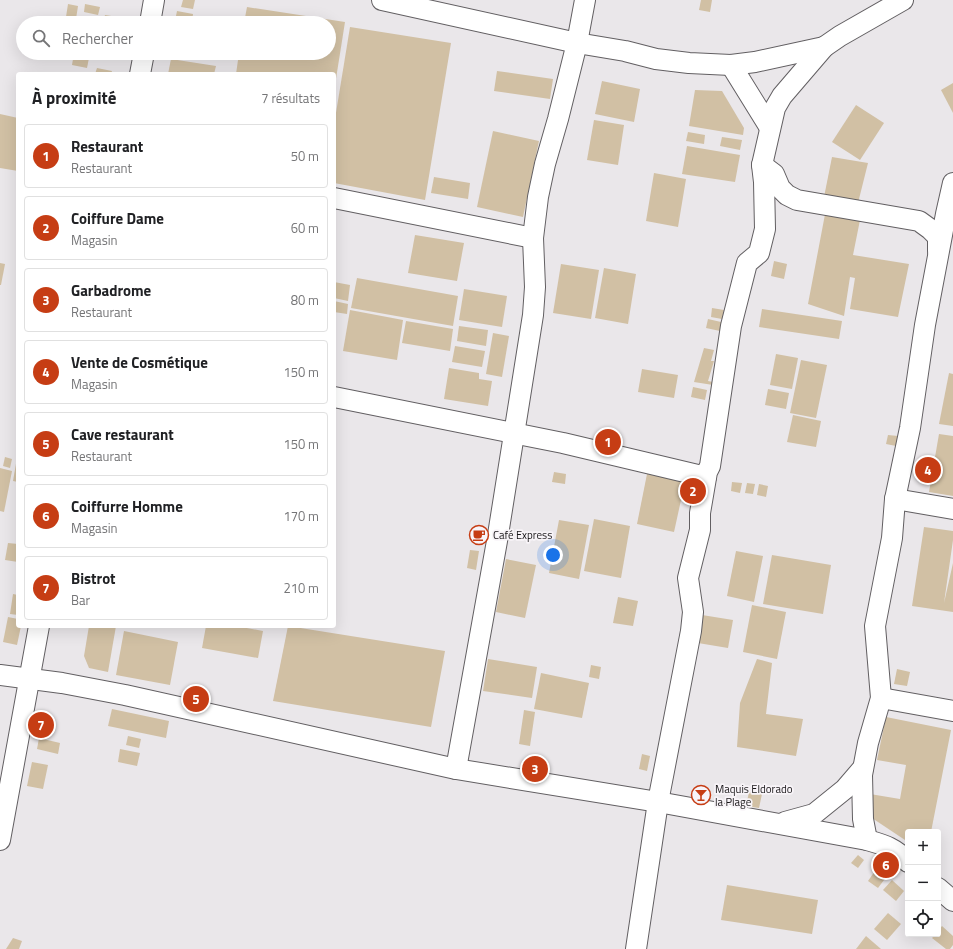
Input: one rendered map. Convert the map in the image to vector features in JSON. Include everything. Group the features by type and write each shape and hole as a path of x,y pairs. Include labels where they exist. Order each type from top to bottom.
{"street":[{"path":"151,16 154,0"},
{"path":"382,0 577,43 625,51 656,59 709,65 731,65 755,62 824,47"},
{"path":"456,769 515,433 533,315 535,287 533,238 538,197 545,164 577,43 585,0"},
{"path":"636,949 658,802 691,630 693,612 688,578 700,530 700,513 706,477 710,466 731,326 747,263 759,253 765,228 762,164 775,108 782,96 824,47 840,36 903,0"},
{"path":"140,72 143,60"},
{"path":"731,65 770,128"},
{"path":"762,164 774,174 780,188 787,195 797,200 919,220 938,237 938,253"},
{"path":"867,840 863,819 862,775 881,698 875,626 892,538 896,499 910,428 925,325 953,183"},
{"path":"336,198 533,238"},
{"path":"336,397 515,433 648,462 706,477"},
{"path":"896,499 953,509"},
{"path":"0,840 39,628"},
{"path":"0,675 62,683 125,695 456,769 658,802 867,840 882,844 898,852 905,859"},
{"path":"881,698 953,711"},
{"path":"779,824 814,814 844,789 863,768"},
{"path":"941,890 953,900"}],"building":[{"path":"183,0 195,0 193,9 181,7"},
{"path":"701,0 712,0 710,12 699,10"},
{"path":"68,4 78,6 76,16 66,16"},
{"path":"85,4 100,7 98,15 84,12"},
{"path":"247,7 306,16 245,16"},
{"path":"177,11 193,14 193,16 176,16"},
{"path":"336,21 345,22 336,79 336,72 236,72 238,60 336,60"},
{"path":"350,27 451,43 425,200 336,183 336,113"},
{"path":"73,60 89,60 87,68 72,65"},
{"path":"171,60 216,66 214,72 168,72"},
{"path":"97,68 112,71 112,72 96,72"},
{"path":"497,71 553,79 550,99 494,91"},
{"path":"602,81 640,89 634,122 595,114"},
{"path":"953,83 953,113 941,90"},
{"path":"695,90 722,91 744,128 743,135 689,126"},
{"path":"856,105 884,123 860,160 832,142"},
{"path":"0,114 16,118 16,171 0,168"},
{"path":"594,120 624,125 618,165 587,160"},
{"path":"493,131 539,141 523,217 477,207"},
{"path":"688,132 705,135 704,144 686,141"},
{"path":"722,137 742,140 740,150 720,146"},
{"path":"687,146 740,155 735,182 682,174"},
{"path":"832,157 868,163 858,203 824,197"},
{"path":"654,173 686,179 678,227 646,221"},
{"path":"434,177 470,183 468,199 431,193"},
{"path":"826,209 861,215 853,255 909,264 898,317 850,309 855,278 850,277 844,316 808,304"},
{"path":"415,235 464,243 457,281 408,273"},
{"path":"774,261 787,264 784,279 771,276"},
{"path":"0,263 5,264 1,285 0,285"},
{"path":"561,264 599,270 591,319 553,313"},
{"path":"604,268 636,274 628,324 595,318"},
{"path":"357,278 458,296 453,326 351,308"},
{"path":"336,282 350,285 348,301 336,298"},
{"path":"464,289 507,296 502,327 459,320"},
{"path":"336,301 348,304 347,314 336,312"},
{"path":"712,308 724,310 722,319 711,317"},
{"path":"762,309 842,321 839,339 759,327"},
{"path":"350,310 403,320 397,360 343,351"},
{"path":"708,319 721,322 720,331 706,328"},
{"path":"406,321 453,329 450,351 402,343"},
{"path":"459,326 488,330 486,346 457,341"},
{"path":"493,333 509,336 502,377 486,374"},
{"path":"455,346 485,351 482,367 452,362"},
{"path":"704,348 714,350 711,361 714,361 708,381 713,382 713,385 694,382"},
{"path":"776,354 798,358 792,389 770,385"},
{"path":"801,360 827,365 816,418 790,413"},
{"path":"449,368 479,373 479,379 492,381 488,406 444,399"},
{"path":"642,369 678,375 674,398 638,392"},
{"path":"949,373 953,374 953,426 939,424"},
{"path":"693,387 707,390 705,400 691,397"},
{"path":"768,389 789,393 786,409 765,405"},
{"path":"793,415 821,421 816,447 787,442"},
{"path":"939,434 953,436 953,496 929,492"},
{"path":"888,435 898,436 896,446 886,444"},
{"path":"5,457 12,459 10,468 3,466"},
{"path":"16,464 16,482 13,481"},
{"path":"0,468 12,471 4,512 0,511"},
{"path":"554,472 566,474 565,484 552,482"},
{"path":"647,474 685,482 674,532 637,524"},
{"path":"732,482 742,483 740,493 731,491"},
{"path":"747,483 755,484 753,494 745,493"},
{"path":"759,484 768,486 766,497 757,495"},
{"path":"594,519 630,526 621,578 584,571"},
{"path":"559,520 589,525 579,579 549,573"},
{"path":"924,527 953,531 944,603 953,563 953,612 912,606"},
{"path":"8,543 16,544 16,562 5,560"},
{"path":"470,550 479,551 476,570 467,568"},
{"path":"736,551 763,556 754,602 727,596"},
{"path":"772,555 831,565 823,614 763,604"},
{"path":"506,559 536,565 525,618 496,612"},
{"path":"13,594 16,595 16,615 10,614"},
{"path":"618,597 638,601 633,626 613,623"},
{"path":"752,605 786,612 777,659 743,652"},
{"path":"702,615 733,620 728,648 698,643"},
{"path":"8,617 16,619 16,628 21,628 17,645 3,642"},
{"path":"89,628 116,628 108,672 89,668 84,656"},
{"path":"206,628 247,628 263,631 258,658 202,648"},
{"path":"288,628 301,628 445,651 431,727 273,701"},
{"path":"124,631 178,642 170,685 116,675"},
{"path":"488,659 537,667 532,698 483,691"},
{"path":"757,659 772,663 766,714 803,719 796,756 737,747 740,703"},
{"path":"591,665 601,667 599,679 589,677"},
{"path":"897,669 910,672 907,686 894,684"},
{"path":"541,673 589,683 582,718 534,709"},
{"path":"112,709 169,721 166,738 108,726"},
{"path":"524,710 535,712 530,746 519,744"},
{"path":"886,717 951,730 932,829 905,829 905,840 866,814 870,794 900,799 906,765 877,760"},
{"path":"128,736 141,739 139,748 126,745"},
{"path":"39,738 60,743 58,754 37,749"},
{"path":"120,749 140,753 137,766 118,762"},
{"path":"642,754 650,756 647,771 639,769"},
{"path":"32,762 48,765 43,789 27,786"},
{"path":"749,792 762,794 759,808 746,806"},
{"path":"858,855 864,860 858,868 851,863"},
{"path":"877,868 887,876 878,888 868,881"},
{"path":"892,880 904,891 896,901 883,890"},
{"path":"727,885 818,900 812,934 721,920"},
{"path":"888,913 901,924 887,940 874,929"},
{"path":"942,926 953,936 953,945 950,949 946,949 932,938 941,937"},
{"path":"866,936 881,949 856,949"},
{"path":"13,938 22,941 19,949 6,949"}],"place":[{"name":"Restaurant","path":"608,442"},
{"name":"Vente de Cosmétique","path":"928,470"},
{"name":"Coiffure Dame","path":"693,491"},
{"name":"Café Express","path":"479,535"},
{"name":"Cave restaurant","path":"196,699"},
{"name":"Bistrot","path":"41,725"},
{"name":"Garbadrome","path":"535,769"},
{"name":"Maquis Eldorado la Plage","path":"701,795"},
{"name":"Coiffurre Homme","path":"886,865"}]}
